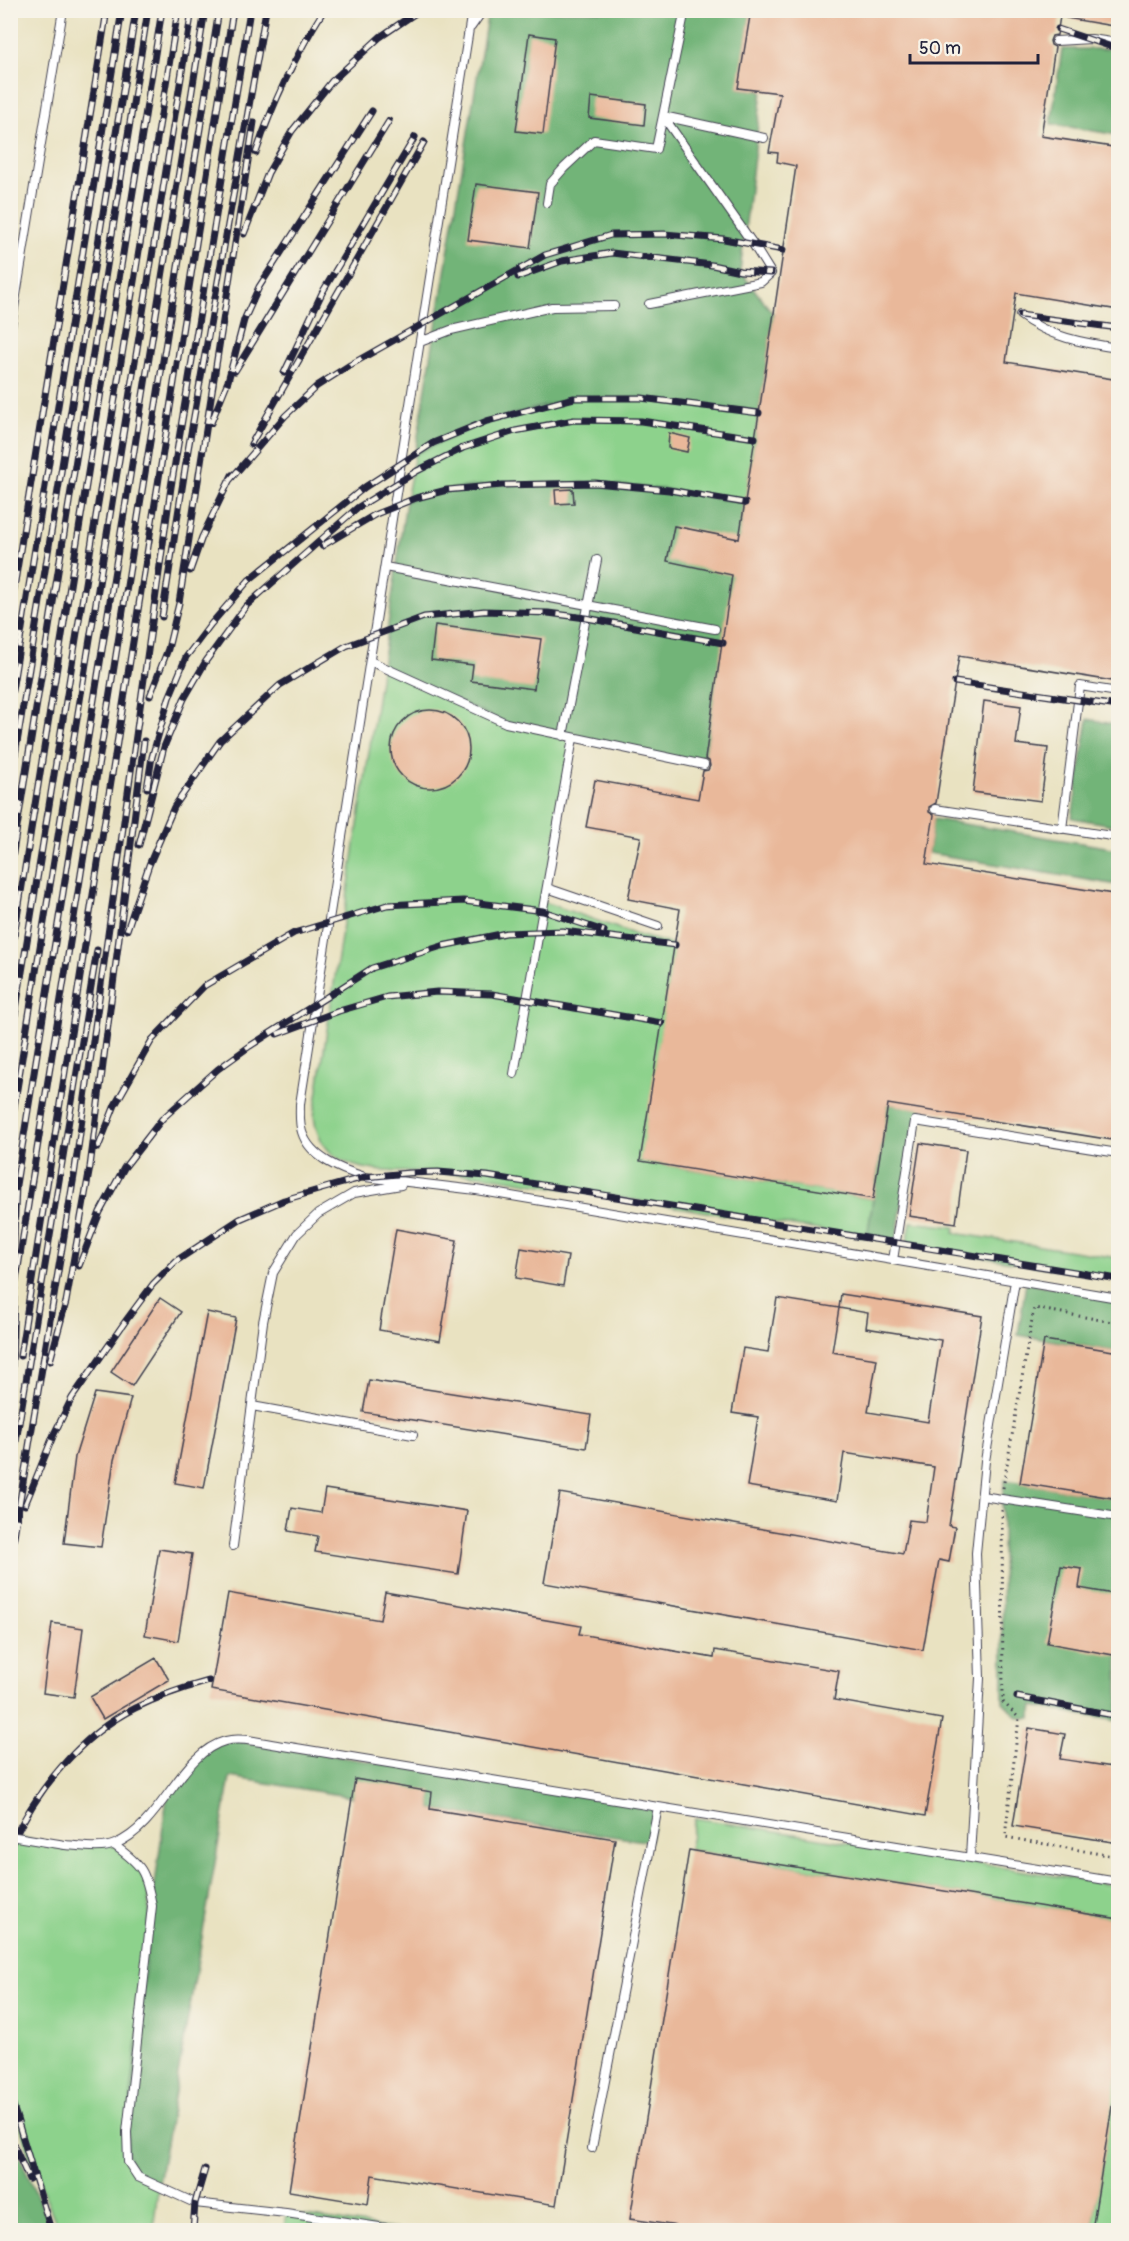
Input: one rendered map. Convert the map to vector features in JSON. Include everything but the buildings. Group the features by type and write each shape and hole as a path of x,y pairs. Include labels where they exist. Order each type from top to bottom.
{"lane":[{"path":"10,332 63,10"},
{"path":"472,10 300,1104 300,1122 305,1141 329,1162 348,1172 365,1177 407,1184 476,1190 1119,1298"},
{"path":"470,28 483,10"},
{"path":"547,203 550,184 594,140 656,149 685,10"},
{"path":"1056,41 1091,39 1119,43"},
{"path":"663,116 764,138"},
{"path":"649,304 761,282 771,273 663,116"},
{"path":"420,342 451,330 552,307 614,306"},
{"path":"1020,315 1058,337 1119,348"},
{"path":"563,736 597,560"},
{"path":"385,567 715,629"},
{"path":"370,661 506,723 704,765"},
{"path":"1062,829 1080,686 1119,692"},
{"path":"514,1074 573,738"},
{"path":"935,809 1119,837"},
{"path":"547,888 658,926"},
{"path":"893,1260 915,1121 1119,1153"},
{"path":"233,1546 263,1323 273,1273 297,1234 318,1214 354,1193 407,1184"},
{"path":"970,1857 980,1678 976,1553 985,1461 1015,1281"},
{"path":"252,1406 413,1435"},
{"path":"982,1496 1119,1517"},
{"path":"10,1836 65,1845 114,1845 132,1834 149,1819 201,1754 224,1741 239,1741 284,1746 1119,1882"},
{"path":"592,2148 658,1808"},
{"path":"114,1845 136,1861 148,1884 152,1906 127,2132 128,2162 138,2177 195,2203 286,2213 399,2230"}],"path":[{"path":"1119,1323 1034,1308 1002,1498 1003,1701 1018,1718 1005,1837 1119,1857"}],"green space":[{"path":"488,11 751,11 739,88 762,91 740,271 774,315 759,413 641,398 574,398 487,421 415,454"},
{"path":"1062,49 1118,49 1118,135 1051,124"},
{"path":"574,398 641,398 759,413 745,503 669,490 595,483 502,485 447,490 406,501 415,454 472,427"},
{"path":"595,483 669,490 745,503 704,765 506,723 382,666 406,501 451,489 475,486"},
{"path":"382,666 573,738 544,902 637,935 675,945 641,1161 873,1199 867,1238 487,1176 399,1172 360,1167 343,1161 329,1151 319,1136 314,1116"},
{"path":"1088,719 1118,725 1118,826 1072,818"},
{"path":"933,819 1118,849 1118,885 928,853"},
{"path":"888,1104 923,1109 921,1122 915,1121 896,1242 867,1238"},
{"path":"911,1222 955,1227 954,1233 1118,1258 1118,1279 907,1245"},
{"path":"1026,1283 1118,1298 1118,1352 1018,1335"},
{"path":"1005,1480 1118,1499 1118,1721 1033,1706 1031,1718 1019,1718 1003,1702 1002,1498"},
{"path":"224,1741 239,1741 658,1807 650,1842 430,1809 432,1793 352,1797 230,1777 158,2189 135,2172 128,2153 127,2132 152,1906 167,1797 201,1754"},
{"path":"695,1818 1118,1886 1118,1919 689,1850"},
{"path":"10,1836 65,1845 114,1845 136,1861 148,1884 158,2189 153,2230 59,2230 30,2160 11,2096"},
{"path":"1118,2063 1118,2198 1114,2229 1092,2230"},
{"path":"11,2137 48,2221 51,2230 11,2230"},
{"path":"286,2213 399,2230 284,2230"}],"railway":[{"path":"10,613 107,10"},
{"path":"10,703 122,10"},
{"path":"10,786 136,10"},
{"path":"10,871 148,10"},
{"path":"10,961 162,10"},
{"path":"10,1046 178,10"},
{"path":"10,1132 192,10"},
{"path":"13,1261 16,1185 205,10"},
{"path":"10,1436 14,1293 219,10"},
{"path":"20,1356 233,10"},
{"path":"10,1560 74,1176 171,487 250,10"},
{"path":"162,617 188,450 266,10"},
{"path":"256,153 286,80 324,10"},
{"path":"244,234 268,173 292,131 332,81 380,37 420,10"},
{"path":"1058,29 1118,49"},
{"path":"211,423 228,381 244,320 259,287 372,111"},
{"path":"235,371 389,121"},
{"path":"150,696 168,649 179,603 254,122"},
{"path":"284,373 322,293 415,137"},
{"path":"251,444 424,142"},
{"path":"229,481 285,416 317,386 545,255 611,235 664,234 724,239 783,250"},
{"path":"518,277 562,261 612,253 712,265 740,271 771,273"},
{"path":"1020,315 1118,328"},
{"path":"147,788 152,757 169,698 186,657 211,624 249,580 365,487 433,443 487,421 574,398 641,398 759,413"},
{"path":"139,845 164,747 184,699 206,661 246,606 357,508 417,471 463,448 515,431 574,420 641,421 755,438"},
{"path":"190,571 202,537 232,475"},
{"path":"322,546 376,514 416,498 447,490 502,485 595,483 669,490 745,503"},
{"path":"127,930 149,865 174,807 220,741 280,685 346,646 424,617 484,611 548,613 586,618 723,643"},
{"path":"955,682 1118,706"},
{"path":"50,1361 66,1302 90,1167 144,741"},
{"path":"98,1148 115,1105 152,1040 204,986 294,933 387,905 463,901 543,911 604,931"},
{"path":"79,1266 100,1212 124,1168 162,1119 218,1069 372,968 442,946 506,933 563,931 675,945"},
{"path":"10,1478 97,950"},
{"path":"277,1034 339,1011 387,997 437,992 492,994 662,1023"},
{"path":"25,1505 54,1434 72,1398 153,1284 176,1261 240,1219 284,1200 365,1177 438,1172 487,1176 1118,1279"},
{"path":"10,1847 20,1826 46,1786 61,1767 96,1733 135,1708 209,1681"},
{"path":"1017,1697 1118,1716"},
{"path":"10,2096 51,2230"},
{"path":"10,2137 29,2179"},
{"path":"193,2230 195,2203 205,2169"}]}
